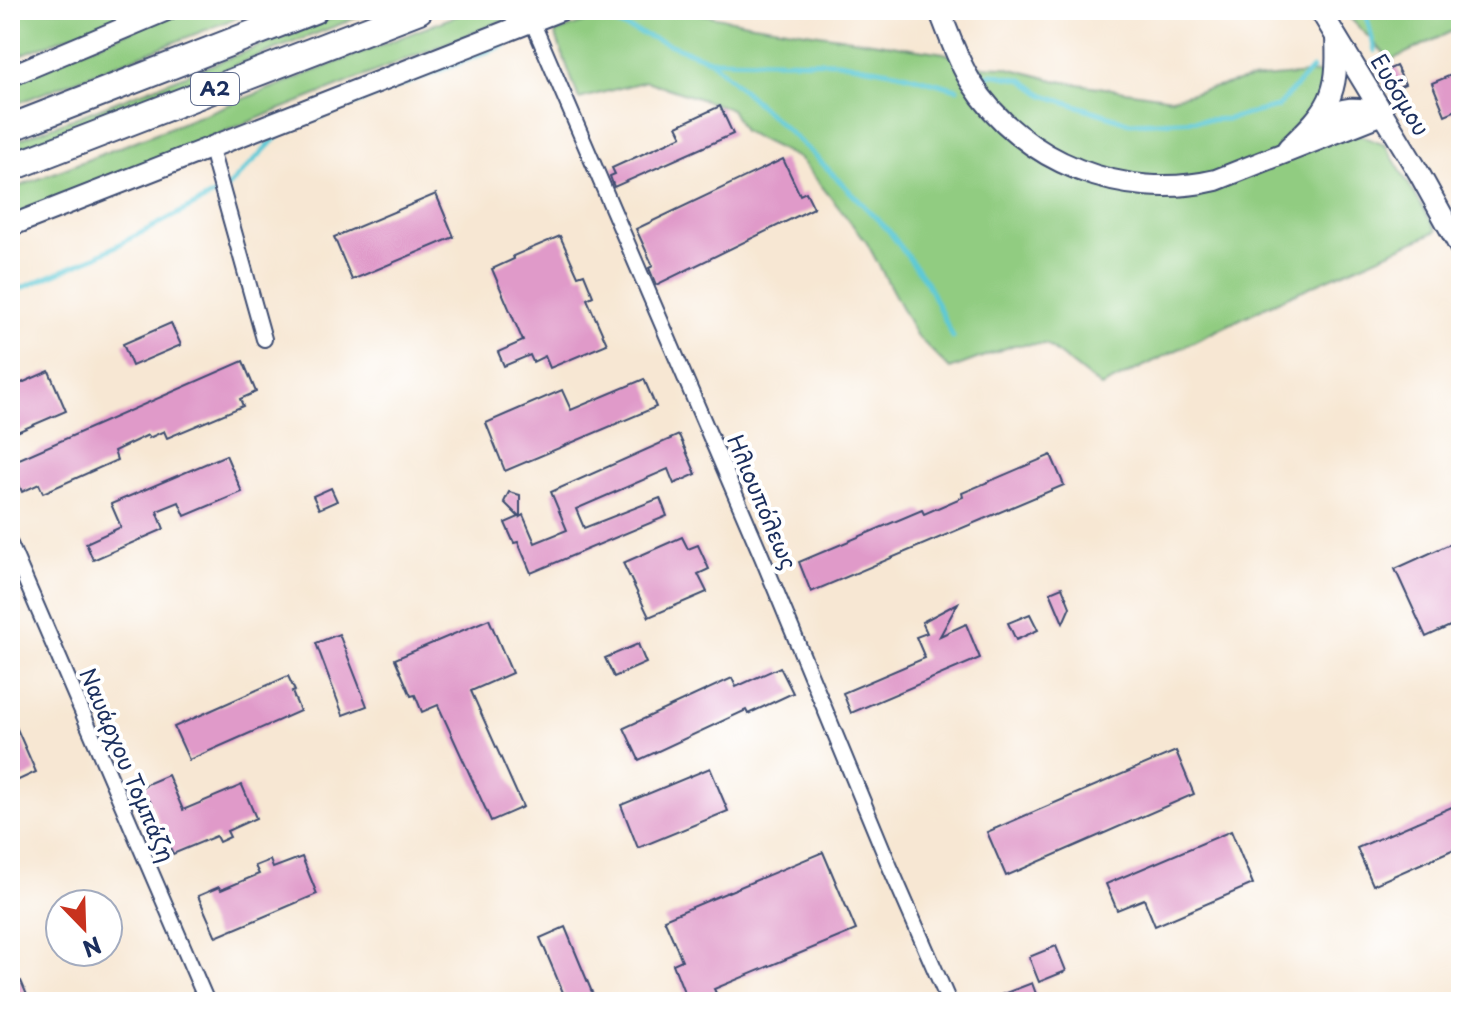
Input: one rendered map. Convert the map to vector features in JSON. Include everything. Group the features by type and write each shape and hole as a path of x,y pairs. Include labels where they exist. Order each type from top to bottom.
{"highway":[{"name":"Α2","path":"10,128 314,10"},
{"name":"Α2","path":"10,168 419,10"}],"street":[{"path":"10,76 167,10"},
{"path":"10,226 561,10"},
{"path":"939,10 971,82 989,106 1037,148 1074,169 1106,180 1164,188 1191,186 1216,180 1383,114"},
{"name":"Ευόσμου","path":"1320,10 1461,249"},
{"name":"Ηλιουπόλεως","path":"532,21 949,1002"},
{"path":"1282,154 1315,122 1332,95 1336,84 1336,36"},
{"path":"1315,122 1344,108 1359,107 1383,114"},
{"path":"210,146 264,339"},
{"name":"Ναυάρχου Τομπάζη","path":"10,544 207,1002"}],"green space":[{"path":"10,10 136,10 10,59"},
{"path":"184,10 257,10 10,106 10,78"},
{"path":"353,10 377,10 10,152 10,143"},
{"path":"471,10 530,10 10,217 10,190"},
{"path":"617,10 681,10 944,53 979,66 1005,67 1058,81 1172,98 1250,79 1331,72 1349,131 1385,145 1437,231 1271,304 1101,387 1046,344 1014,345 950,369 916,335 867,243 800,159 743,131 731,109 646,81 579,99 555,33"},
{"path":"1342,10 1461,10 1461,27 1391,60"}],"building":[{"path":"1396,66 1405,84 1394,89 1385,71"},
{"path":"1461,71 1461,108 1445,115 1432,83"},
{"path":"720,106 733,134 614,187 610,176 615,174 612,168 682,136 677,126"},
{"path":"783,159 800,195 806,192 814,208 656,285 649,268 653,266 636,229"},
{"path":"436,194 454,237 352,280 334,237"},
{"path":"560,236 578,276 584,274 593,296 587,299 607,344 550,368 545,356 533,362 530,355 504,366 498,352 523,341 492,269 514,259 513,256"},
{"path":"171,323 181,345 132,366 123,344"},
{"path":"243,361 256,392 240,399 243,406 167,438 164,431 149,438 148,435 114,451 117,460 43,493 39,484 22,492 10,463"},
{"path":"49,371 66,411 10,435 10,388"},
{"path":"644,379 656,407 505,471 486,423 562,390 571,410"},
{"path":"679,435 696,474 674,484 668,469 576,509 584,528 660,498 667,516 531,573 518,542 514,543 505,523 519,517 504,502 509,492 520,495 520,517 523,515 535,543 567,530 551,492"},
{"path":"226,455 242,492 185,516 179,502 157,511 164,529 93,560 86,543 121,527 111,504"},
{"path":"1051,455 1064,485 811,592 799,562 922,510 924,514 963,497 962,493"},
{"path":"331,488 337,501 319,509 313,496"},
{"path":"682,537 688,549 698,545 709,569 698,574 707,592 649,617 623,563"},
{"path":"1461,539 1461,621 1426,637 1395,569"},
{"path":"1062,587 1070,607 1063,623 1050,592"},
{"path":"958,603 940,636 966,624 980,658 851,713 843,693 925,658 916,637 927,633 922,622"},
{"path":"1030,614 1038,630 1016,640 1008,623"},
{"path":"489,619 512,673 471,691 523,807 491,821 438,705 422,712 415,695 411,696 395,659"},
{"path":"339,634 367,706 343,715 316,643"},
{"path":"638,644 646,663 614,677 605,658"},
{"path":"780,667 793,693 748,714 746,710 639,760 624,728 732,678 736,687"},
{"path":"288,676 300,711 189,760 174,727"},
{"path":"10,713 36,772 10,784"},
{"path":"1176,751 1194,794 1006,876 987,832"},
{"path":"710,768 728,811 638,848 621,805"},
{"path":"168,775 183,810 242,785 256,818 227,831 230,837 219,842 216,836 173,854 150,801 147,802 140,787"},
{"path":"1461,803 1461,846 1373,885 1357,848"},
{"path":"1231,831 1253,884 1155,926 1144,899 1117,910 1106,884"},
{"path":"823,852 856,930 714,989 716,993 688,1002 673,964 682,960 664,919"},
{"path":"302,857 317,894 216,937 198,896 259,874 255,866 270,860 273,868"},
{"path":"565,927 596,1002 567,1002 540,938"},
{"path":"1056,946 1066,971 1039,982 1029,957"},
{"path":"21,981 30,1002 10,1002 10,986"},
{"path":"1032,983 1039,1002 985,1001"}],"waterway":[{"path":"1365,10 1375,51"},
{"path":"560,23 593,15 710,60 812,153 889,231 927,283 953,337"},
{"path":"10,293 95,257 227,188 282,132 505,45"},
{"path":"710,60 838,62 896,72 957,89"},
{"path":"980,79 992,74 1023,80 1044,95 1130,123 1228,119 1277,107 1312,69"}]}
